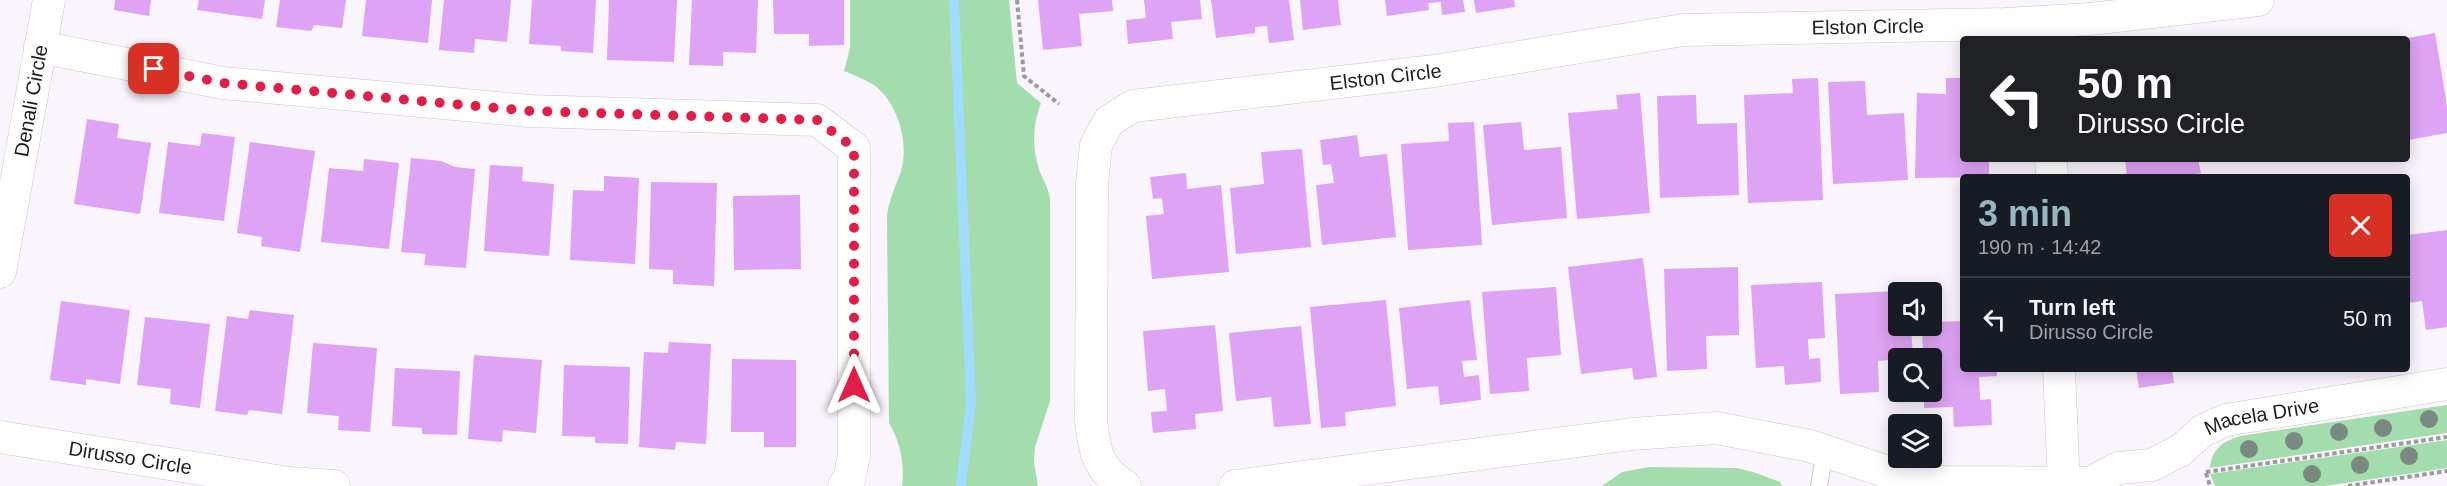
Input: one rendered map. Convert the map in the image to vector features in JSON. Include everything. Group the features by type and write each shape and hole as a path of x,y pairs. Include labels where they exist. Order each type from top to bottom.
{"street":[{"name":"Denali Circle","path":"0,272 49,0"},
{"name":"Elston Circle","path":"1125,486 1111,478 1095,454 1091,420 1092,184 1096,145 1109,121 1133,106 1435,71 1683,30 2006,24 2090,19 2258,0"},
{"path":"40,47 235,84 530,111 817,120 854,148 854,456 849,480 844,486"},
{"path":"1235,486 1632,434 1717,428 1810,446 1887,472 1943,482 2079,485 2060,372"},
{"name":"Macela Drive","path":"2079,485 2118,468 2152,465 2181,450 2202,431 2226,420 2447,384"},
{"name":"Dirusso Circle","path":"0,437 289,483 334,486"}],"lane":[{"path":"1819,486 1825,451"}],"path":[{"path":"1017,0 1024,76 1059,104"},
{"path":"2205,472 2447,437"},
{"path":"2348,486 2447,471"}],"green space":[{"path":"850,0 1009,0 1017,83 1041,103 1036,120 1034,146 1037,163 1050,199 1050,401 1035,447 1034,462 1038,486 902,486 901,453 889,423 887,216 901,171 903,138 892,105 878,88 844,71 850,48"},
{"path":"2447,405 2447,433 2210,468 2213,456 2219,447 2240,436"},
{"path":"2447,440 2447,468 2325,486 2215,486 2210,474"},
{"path":"1649,467 1736,468 1780,482 1782,486 1602,486 1622,472"}],"building":[{"path":"115,0 151,0 149,16 114,10"},
{"path":"199,0 265,0 262,19 197,10"},
{"path":"280,0 346,0 342,28 314,25 311,31 276,27"},
{"path":"366,0 432,0 428,43 362,36"},
{"path":"444,0 511,0 507,42 475,39 474,53 439,50"},
{"path":"532,0 596,0 593,53 561,51 561,46 529,44"},
{"path":"609,0 677,0 674,62 607,60"},
{"path":"692,0 758,0 756,53 723,52 723,66 689,65"},
{"path":"773,0 844,0 844,45 809,46 809,34 774,34"},
{"path":"1038,0 1112,0 1113,11 1079,14 1082,46 1043,50"},
{"path":"1144,0 1200,0 1202,19 1171,22 1173,39 1128,44 1126,20 1146,18"},
{"path":"1211,0 1289,0 1294,40 1269,43 1267,26 1255,27 1255,33 1216,38"},
{"path":"1300,0 1338,0 1341,25 1303,30"},
{"path":"1385,0 1463,0 1465,12 1442,15 1441,2 1428,3 1429,10 1387,16"},
{"path":"1474,0 1514,0 1515,7 1476,13"},
{"path":"2435,33 2447,106 2447,133 2410,140 2410,38"},
{"path":"1818,78 1823,200 1748,203 1744,95 1793,93 1792,79"},
{"path":"1946,78 1960,78 1960,162 1989,162 1989,174 1960,174 1960,177 1915,178 1917,93 1946,94"},
{"path":"1865,81 1867,115 1904,113 1908,180 1833,184 1828,82"},
{"path":"1640,93 1650,213 1577,219 1568,113 1618,109 1616,95"},
{"path":"1696,95 1697,124 1737,123 1739,195 1660,198 1657,96"},
{"path":"87,119 119,124 117,138 151,143 140,214 74,204"},
{"path":"1474,122 1482,245 1408,250 1401,144 1449,141 1448,123"},
{"path":"1521,122 1524,150 1561,147 1567,218 1492,225 1483,125"},
{"path":"202,133 235,137 224,221 159,213 168,142 200,146"},
{"path":"1357,135 1360,157 1387,154 1396,237 1322,245 1316,185 1334,183 1331,164 1323,165 1320,140"},
{"path":"250,142 315,151 300,252 261,246 262,237 237,233"},
{"path":"1302,149 1311,247 1236,254 1230,188 1264,184 1261,152"},
{"path":"411,158 441,161 455,167 475,169 466,268 424,265 426,254 401,252"},
{"path":"364,159 399,163 389,249 321,242 329,168 363,171"},
{"path":"2125,162 2199,162 2201,173 2195,174 2127,174"},
{"path":"490,165 523,167 522,181 554,184 549,256 484,251"},
{"path":"1186,173 1187,189 1221,185 1229,272 1152,279 1146,216 1164,214 1162,198 1153,199 1150,177"},
{"path":"604,176 639,178 635,264 570,260 573,190 604,191"},
{"path":"651,182 717,183 714,286 673,284 673,270 649,269"},
{"path":"800,195 801,269 734,270 733,196"},
{"path":"2447,230 2447,327 2426,330 2422,301 2410,303 2410,235"},
{"path":"1643,258 1657,377 1634,380 1632,368 1581,374 1568,267"},
{"path":"1738,267 1739,335 1706,336 1707,369 1667,371 1664,269"},
{"path":"1822,282 1825,338 1808,339 1809,359 1820,358 1821,382 1785,385 1784,366 1756,368 1751,285"},
{"path":"1556,287 1561,355 1527,358 1529,391 1490,394 1482,292"},
{"path":"1888,292 1888,336 1912,336 1912,348 1888,348 1888,360 1878,361 1879,392 1840,394 1835,294"},
{"path":"1386,300 1396,406 1345,412 1346,426 1321,428 1310,307"},
{"path":"1470,300 1477,360 1462,361 1464,377 1479,375 1481,400 1440,405 1438,386 1407,389 1399,308"},
{"path":"61,301 130,310 120,384 86,379 86,385 50,380"},
{"path":"250,310 294,315 282,414 249,410 247,415 215,411 227,316 248,319"},
{"path":"145,317 210,324 200,408 170,404 171,389 137,385"},
{"path":"1960,321 1960,372 1997,372 1997,376 1979,377 1980,400 1991,399 1992,425 1954,427 1953,407 1924,408 1924,402 1942,402 1942,348 1923,348 1922,336 1942,336 1942,322"},
{"path":"1215,325 1223,411 1195,414 1196,429 1153,433 1151,412 1167,411 1165,389 1148,391 1143,331"},
{"path":"1301,326 1311,424 1274,427 1271,397 1236,401 1229,333"},
{"path":"669,342 711,344 706,444 676,442 675,450 639,447 644,352 668,353"},
{"path":"313,343 377,348 370,432 338,430 339,416 307,413"},
{"path":"474,355 542,360 536,433 503,430 502,442 468,439"},
{"path":"732,359 796,360 796,447 764,447 764,432 731,432"},
{"path":"564,365 630,367 628,444 595,443 595,437 562,436"},
{"path":"395,368 460,371 457,435 422,434 422,428 392,426"},
{"path":"2136,372 2172,372 2174,383 2139,388"}],"waterway":[{"path":"954,0 971,402 961,486"}],"route":[{"path":"154,69 223,83 530,111 817,120 854,148 854,385"}]}
